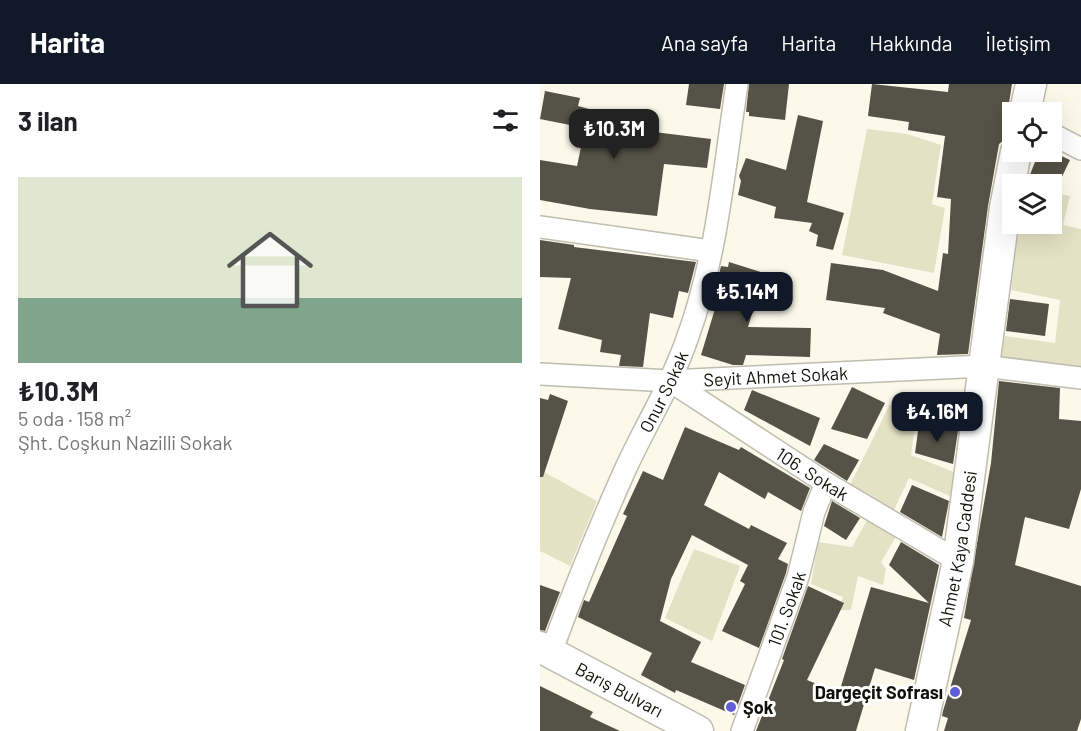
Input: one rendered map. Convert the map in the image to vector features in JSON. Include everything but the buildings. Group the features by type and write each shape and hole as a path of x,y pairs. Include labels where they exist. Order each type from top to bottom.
{"street":[{"name":"Onur Sokak","path":"546,650 626,468 670,381 688,337 711,251 736,84"},
{"path":"1026,102 1031,84"},
{"path":"1062,139 1081,149"},
{"name":"Ahmet Kaya Caddesi","path":"921,731 958,561 1005,208 1015,162"},
{"path":"540,227 711,251"},
{"name":"Seyit Ahmet Sokak","path":"540,374 670,381 984,366 1081,378"},
{"name":"106. Sokak","path":"670,381 826,483 958,561"},
{"name":"101. Sokak","path":"742,731 798,577 814,512 826,483"},
{"name":"Barış Bulvarı","path":"546,650 698,731"}],"shaded area":[{"path":"867,129 907,134 941,145 932,204 945,208 934,273 842,255"},
{"path":"1062,195 1070,196 1063,225 1081,229 1081,368 1000,358 1005,336 1055,343 1060,300 1011,290 1018,234 1062,234"},
{"path":"890,404 916,418 911,455 954,472 952,497 909,478 894,510 850,485"},
{"path":"540,470 597,501 570,566 540,551"},
{"path":"867,520 897,535 881,562 886,569 883,585 858,576 851,610 838,610 843,597 811,584 818,542 852,547"},
{"path":"694,549 740,566 712,641 665,618"}],"place":[{"name":"Dargeçit Sofrası","path":"955,692"},
{"name":"Şok","path":"731,707"}]}
